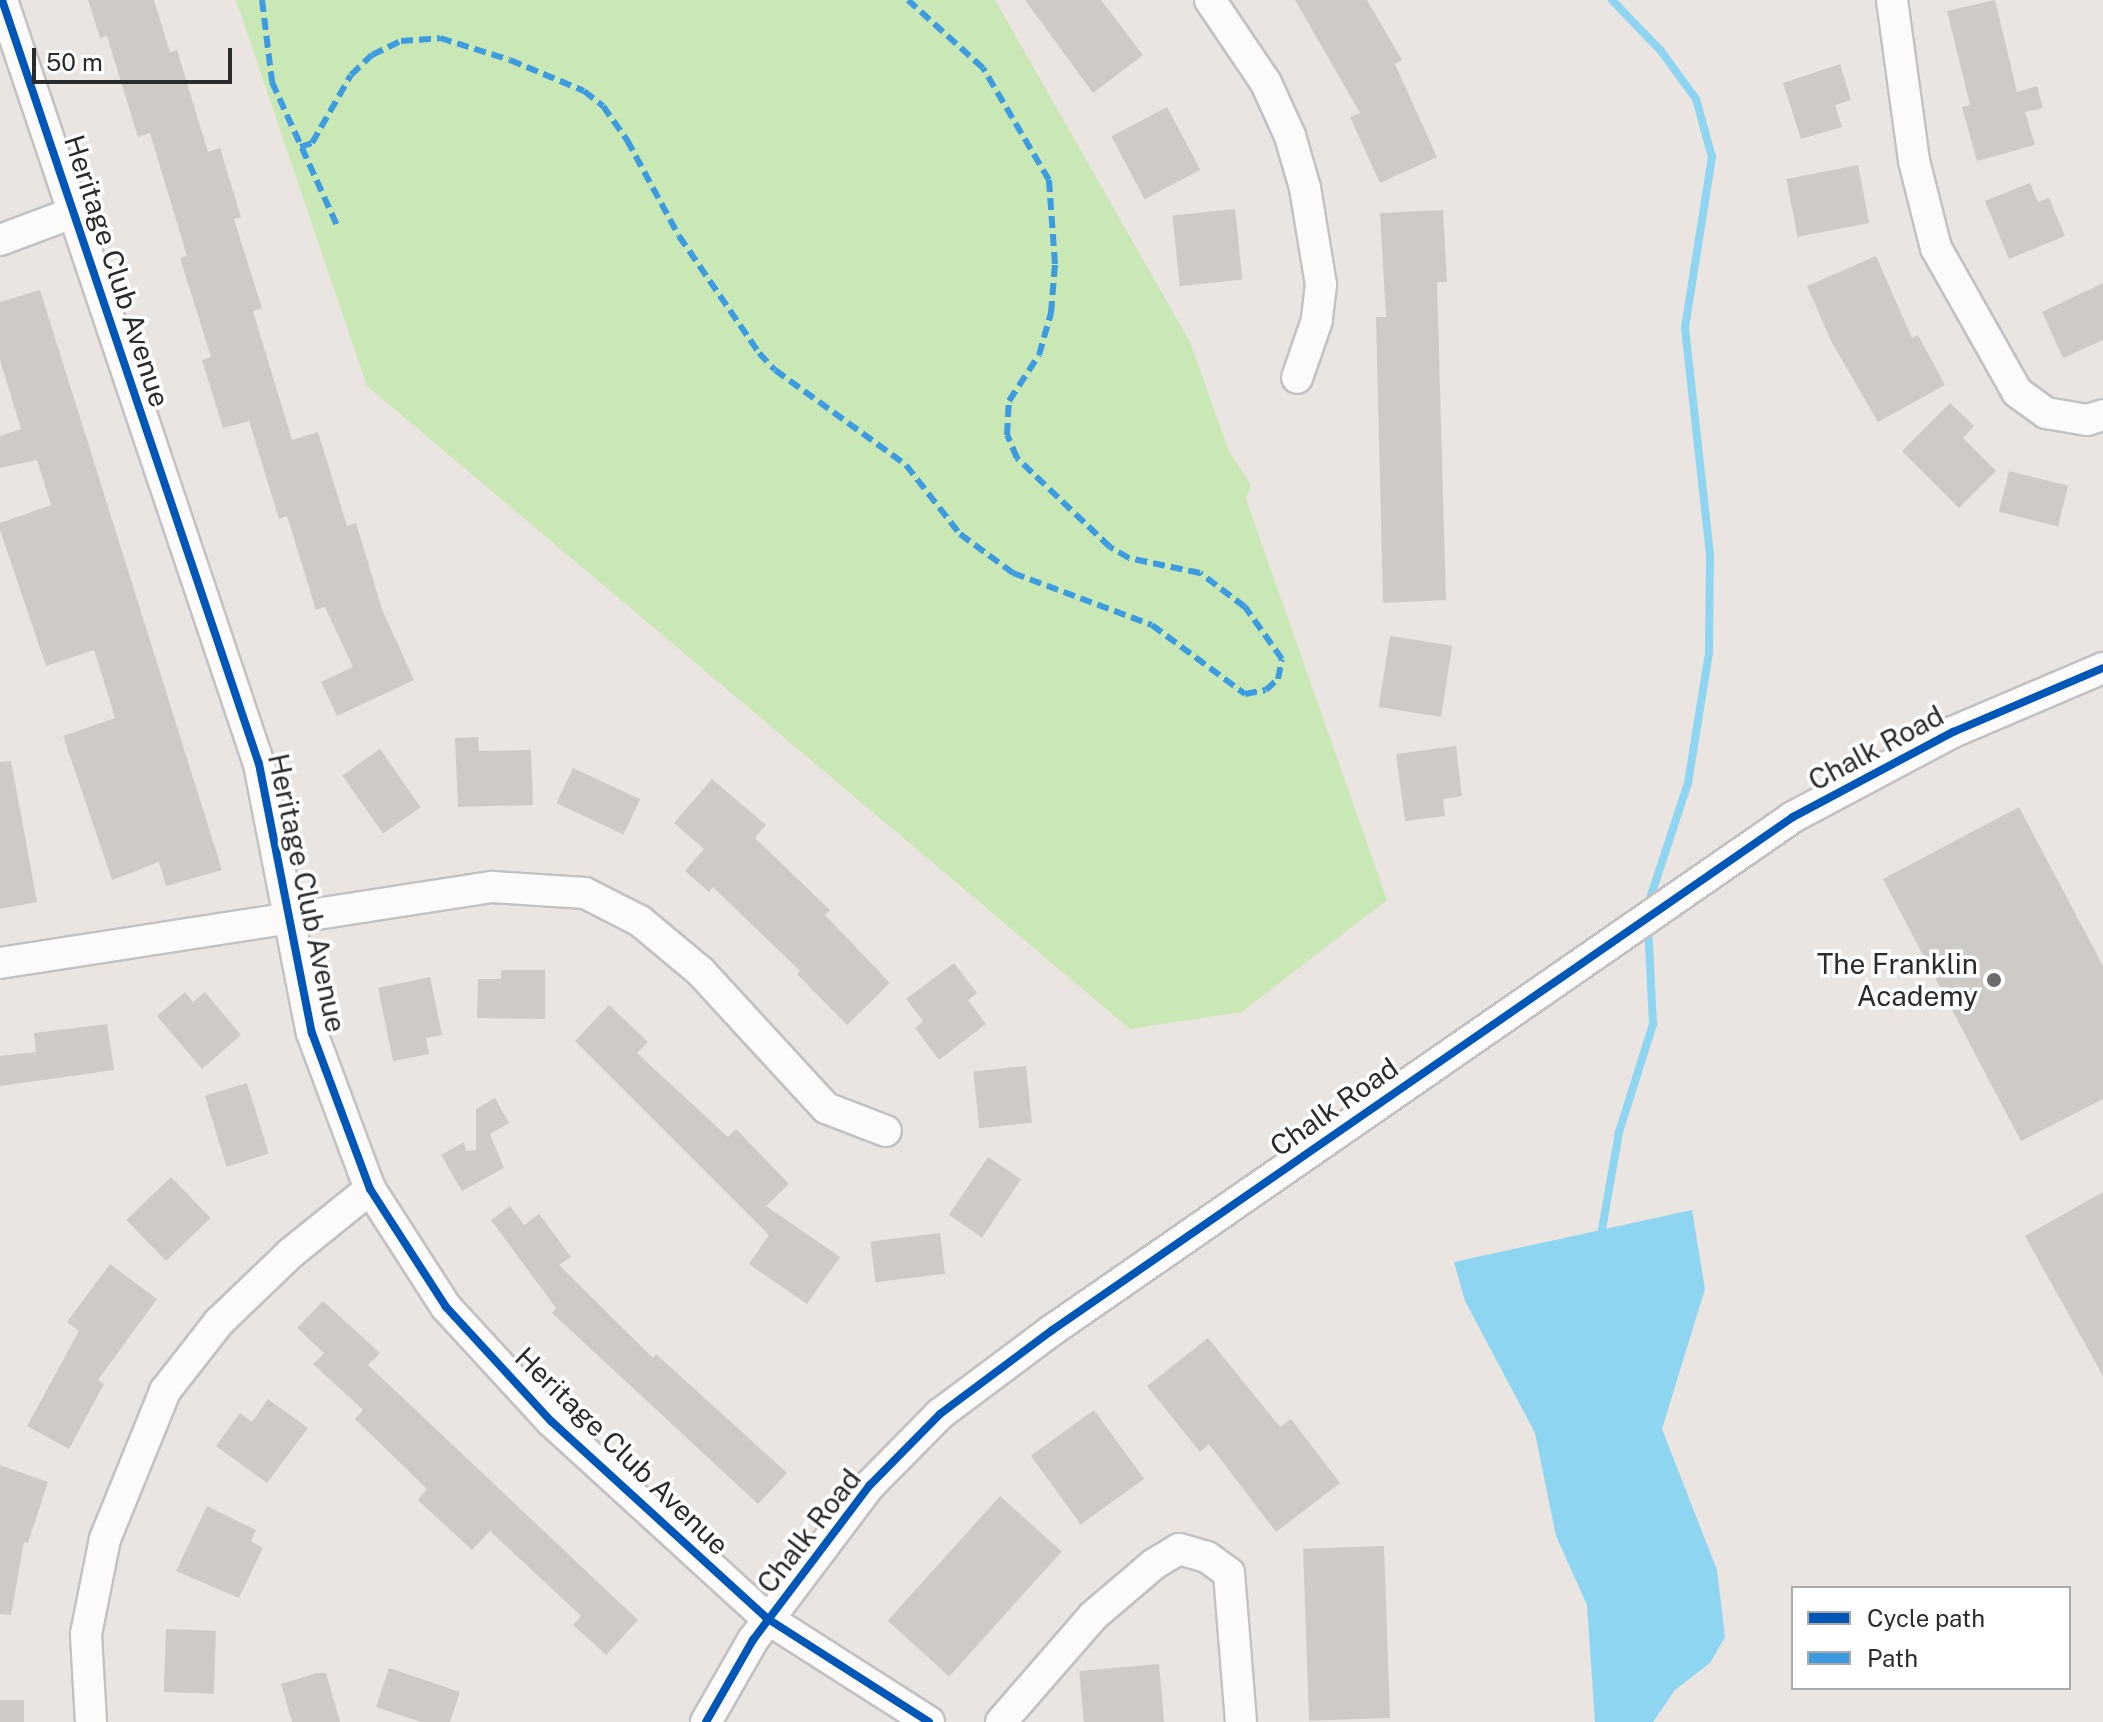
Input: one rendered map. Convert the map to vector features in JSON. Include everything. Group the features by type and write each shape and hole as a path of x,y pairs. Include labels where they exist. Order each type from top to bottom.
{"street":[{"name":"Heritage Club Avenue","path":"2,0 259,764 312,1033 370,1189 446,1307 551,1421 768,1619 929,1722"},
{"path":"1210,0 1266,83 1290,136 1305,188 1321,285 1317,320 1297,378"},
{"path":"1892,0 1914,161 1936,248 2017,392 2046,413 2087,420 2103,415"},
{"path":"0,240 75,212"},
{"name":"Chalk Road","path":"706,1722 768,1619 870,1485 940,1414 1051,1331 1793,817 1953,732 2103,668"},
{"path":"0,963 492,887 585,893 640,921 700,971 826,1108 886,1131"},
{"path":"91,1722 86,1634 105,1539 165,1391 219,1322 291,1253 370,1189"},
{"path":"1001,1722 1093,1616 1154,1564 1179,1549 1207,1557 1229,1573 1241,1722"}],"green space":[{"path":"236,0 995,0 1190,342 1229,451 1251,485 1246,499 1387,900 1242,1012 1130,1029 367,386"}],"water":[{"path":"1692,1210 1705,1289 1662,1429 1717,1570 1725,1637 1710,1663 1675,1690 1653,1722 1595,1722 1587,1605 1556,1536 1535,1433 1465,1301 1454,1262"}],"building":[{"path":"88,0 154,0 170,52 177,50 208,152 220,148 241,217 234,219 262,308 253,311 292,440 318,432 347,526 356,523 382,609 414,680 337,716 321,682 353,667 325,607 316,610 287,516 279,519 249,421 223,428 202,360 211,357 180,258 187,256 150,133 138,137 107,36 100,38"},
{"path":"1025,0 1101,0 1143,55 1093,93"},
{"path":"1295,0 1367,0 1402,60 1395,64 1437,157 1380,183 1350,117 1360,113"},
{"path":"1995,0 2017,92 2037,86 2043,108 2025,112 2035,145 1977,161 1962,107 1970,105 1947,11"},
{"path":"1840,64 1851,100 1835,105 1842,127 1801,139 1783,83"},
{"path":"1167,107 1200,170 1145,199 1111,137"},
{"path":"1858,165 1869,223 1798,237 1786,179"},
{"path":"2030,183 2038,202 2049,198 2065,236 2009,259 1985,201"},
{"path":"1235,209 1242,280 1180,286 1172,216"},
{"path":"1443,210 1447,282 1437,282 1446,600 1383,603 1376,317 1386,317 1380,213"},
{"path":"1876,256 1912,338 1918,335 1945,385 1878,422 1831,341 1807,286"},
{"path":"2103,283 2103,340 2063,358 2042,312"},
{"path":"40,290 222,870 166,886 159,862 112,880 63,736 115,718 94,650 46,666 0,530 0,523 51,505 37,460 0,468 0,436 21,429 0,360 0,302"},
{"path":"1950,403 1974,426 1963,438 1996,471 1959,508 1902,451"},
{"path":"2009,471 2068,486 2058,527 1999,512"},
{"path":"1390,636 1452,646 1441,717 1379,707"},
{"path":"478,737 479,751 531,750 533,805 458,807 455,738"},
{"path":"1456,746 1462,796 1443,799 1445,816 1405,821 1396,754"},
{"path":"380,749 421,807 383,834 342,775"},
{"path":"11,761 37,902 0,909 0,762"},
{"path":"573,768 640,799 624,835 557,803"},
{"path":"712,779 766,825 755,838 830,910 825,915 890,983 847,1025 797,974 800,971 713,887 709,892 685,871 704,849 674,823"},
{"path":"2019,807 2103,966 2103,1099 2021,1141 1883,879"},
{"path":"954,963 977,993 968,1000 986,1024 939,1060 915,1028 923,1021 906,999"},
{"path":"501,970 545,970 545,1019 477,1018 478,979 501,979"},
{"path":"430,977 442,1035 426,1038 429,1054 393,1061 378,988"},
{"path":"185,992 193,1002 205,992 241,1035 202,1069 157,1016"},
{"path":"609,1005 648,1042 637,1053 728,1137 736,1129 789,1184 766,1206 840,1257 807,1304 749,1264 769,1235 575,1041"},
{"path":"107,1024 114,1070 0,1086 0,1056 36,1052 34,1033"},
{"path":"1026,1066 1032,1123 979,1128 973,1072"},
{"path":"247,1083 269,1154 227,1167 205,1096"},
{"path":"495,1098 509,1123 490,1134 504,1168 462,1191 441,1155 464,1142 466,1151 476,1150 476,1109"},
{"path":"988,1157 1021,1179 982,1237 949,1215"},
{"path":"171,1177 211,1218 166,1261 126,1220"},
{"path":"2103,1192 2103,1376 2025,1236"},
{"path":"510,1206 524,1225 539,1214 571,1257 559,1265 653,1358 656,1354 787,1473 758,1504 552,1313 556,1308 491,1220"},
{"path":"940,1233 945,1274 876,1282 871,1242"},
{"path":"110,1264 157,1299 98,1380 104,1384 69,1449 27,1426 79,1331 67,1322"},
{"path":"323,1301 380,1353 368,1365 638,1620 606,1655 573,1625 581,1616 490,1531 472,1550 418,1500 427,1489 355,1419 363,1410 313,1364 324,1353 297,1328"},
{"path":"1208,1338 1280,1427 1291,1419 1340,1483 1276,1532 1209,1444 1200,1452 1147,1386"},
{"path":"268,1399 308,1428 267,1483 216,1446 240,1413 252,1422"},
{"path":"1094,1410 1144,1479 1081,1525 1031,1456"},
{"path":"0,1465 48,1482 28,1543 24,1542 11,1615 0,1614"},
{"path":"1000,1496 1062,1552 949,1676 888,1621"},
{"path":"207,1506 256,1530 251,1541 263,1548 239,1598 176,1571"},
{"path":"1384,1546 1390,1718 1309,1721 1303,1549"},
{"path":"166,1629 216,1631 214,1694 164,1692"},
{"path":"1159,1664 1164,1722 1084,1722 1079,1671"},
{"path":"389,1668 460,1692 450,1722 421,1722 376,1707"},
{"path":"326,1673 340,1722 292,1722 281,1684"},
{"path":"0,1700 24,1700 24,1722 0,1722"}],"waterway":[{"path":"1612,0 1661,51 1696,99 1712,157 1685,328 1710,555 1709,653 1688,783 1648,905"},
{"path":"1600,1241 1619,1132 1653,1024 1648,926"}],"marked path":[{"path":"262,0 272,82 337,225"},
{"path":"300,147 312,143 351,75 372,55 401,41 440,38 510,60 584,91 603,106 627,140 679,236 759,353 775,370 906,465 960,534 1013,573 1152,625 1245,694 1266,690 1278,679 1282,659 1245,607 1200,573 1129,558 1110,547 1017,458 1007,435 1009,401 1039,355 1051,313 1055,264 1049,180 983,68 908,0"}],"cycle path":[{"path":"2,0 259,764 312,1033 370,1189 446,1307 551,1421 768,1619 929,1722"},
{"path":"706,1722 753,1640 870,1485 940,1414 1051,1331 1793,817 1953,732 2103,668"}],"place":[{"name":"The Franklin Academy","path":"1994,980"}]}
